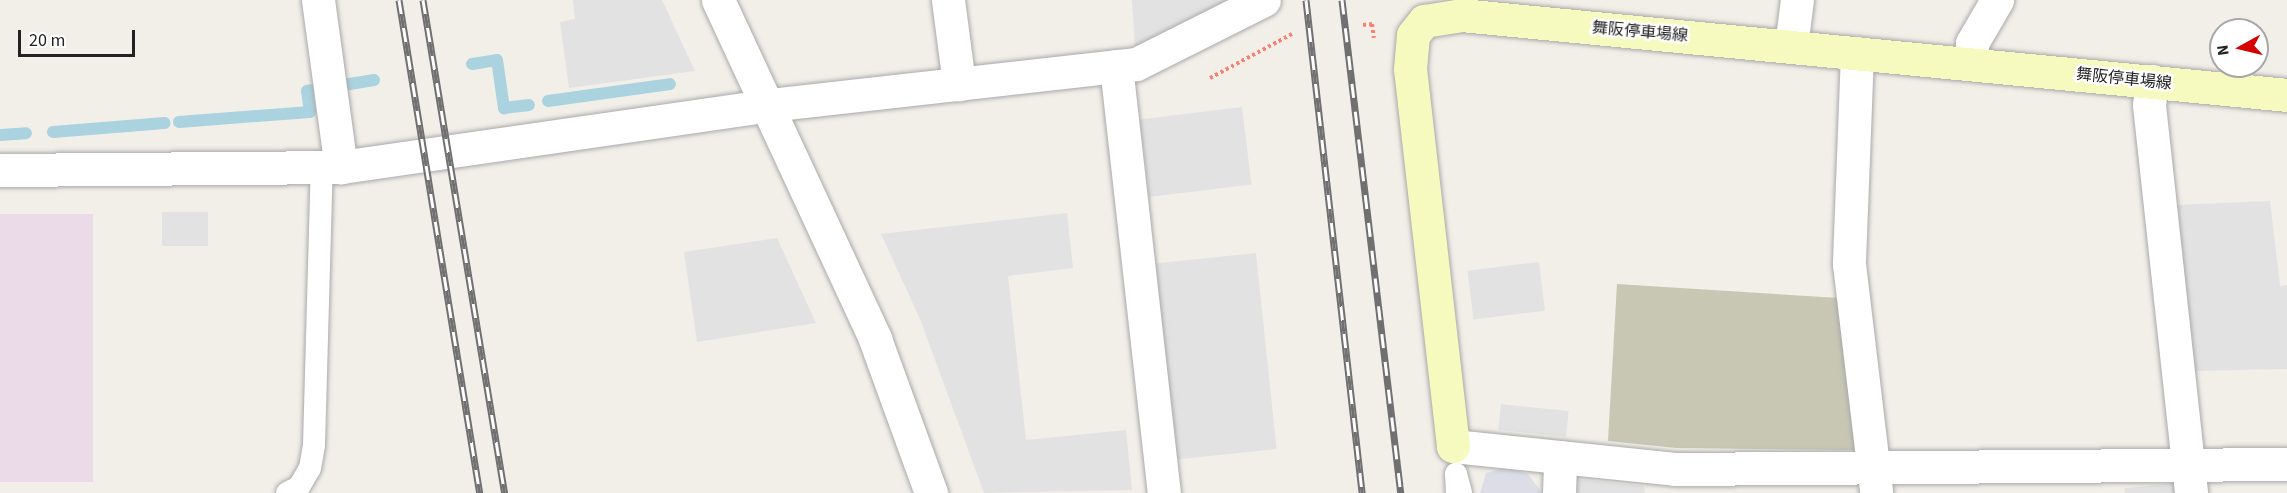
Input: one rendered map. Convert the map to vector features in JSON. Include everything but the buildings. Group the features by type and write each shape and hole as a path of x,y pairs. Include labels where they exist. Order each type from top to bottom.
{"main road":[{"name":"舞阪停車場線","path":"1457,476 1410,53 1413,35 1424,21 1444,14 1514,10 1791,46 2287,94"}],"street":[{"path":"318,0 334,114 332,167"},
{"path":"718,0 875,339 931,493"},
{"path":"948,0 959,84"},
{"path":"0,170 332,167 768,105 1116,66 1144,60 1264,0"},
{"path":"1791,46 1797,0"},
{"path":"1971,64 1972,43 1997,0"},
{"path":"1857,53 1850,264 1875,482"},
{"path":"1116,66 1164,493"},
{"path":"2152,81 2150,105 2190,479"},
{"path":"1559,493 1560,458"},
{"path":"1457,476 1560,458 1675,469 1875,482 2190,479 2287,464"}],"lane":[{"path":"287,493 299,487 310,468 314,445 332,167"}],"path":[{"path":"1363,25 1372,24 1373,36"},
{"path":"1210,78 1292,34"}],"shaded area":[{"path":"573,0 662,0 695,71 569,88 560,22 575,19"},
{"path":"1132,0 1239,0 1135,49"},
{"path":"1242,107 1252,184 1149,197 1140,120"},
{"path":"2270,201 2280,286 2287,285 2287,369 2193,371 2175,205"},
{"path":"162,212 208,212 208,246 162,246"},
{"path":"1067,213 1073,268 1008,276 1026,440 1126,430 1132,490 984,493 920,319 881,234"},
{"path":"0,214 93,214 93,482 0,482"},
{"path":"777,238 816,323 697,342 684,252"},
{"path":"1256,253 1277,449 1176,459 1156,264"},
{"path":"1539,262 1545,311 1474,319 1468,271"},
{"path":"1617,284 1839,298 1857,450 1676,448 1608,441"},
{"path":"1501,404 1569,411 1566,437 1498,430"},
{"path":"1506,468 1528,474 1542,493 1480,493 1486,473"},
{"path":"1575,479 1644,486 1645,493 1577,493"},
{"path":"2175,483 2176,493 2125,493 2124,488"}],"waterway":[{"path":"472,64 497,60 504,108 529,105"},
{"path":"179,122 310,112 307,91 374,80"},
{"path":"548,101 670,84"},
{"path":"53,132 165,123"},
{"path":"0,135 26,133"}],"railway":[{"path":"399,0 480,493"},
{"path":"423,0 505,493"},
{"path":"1306,0 1362,493"},
{"path":"1342,0 1401,493"}]}
